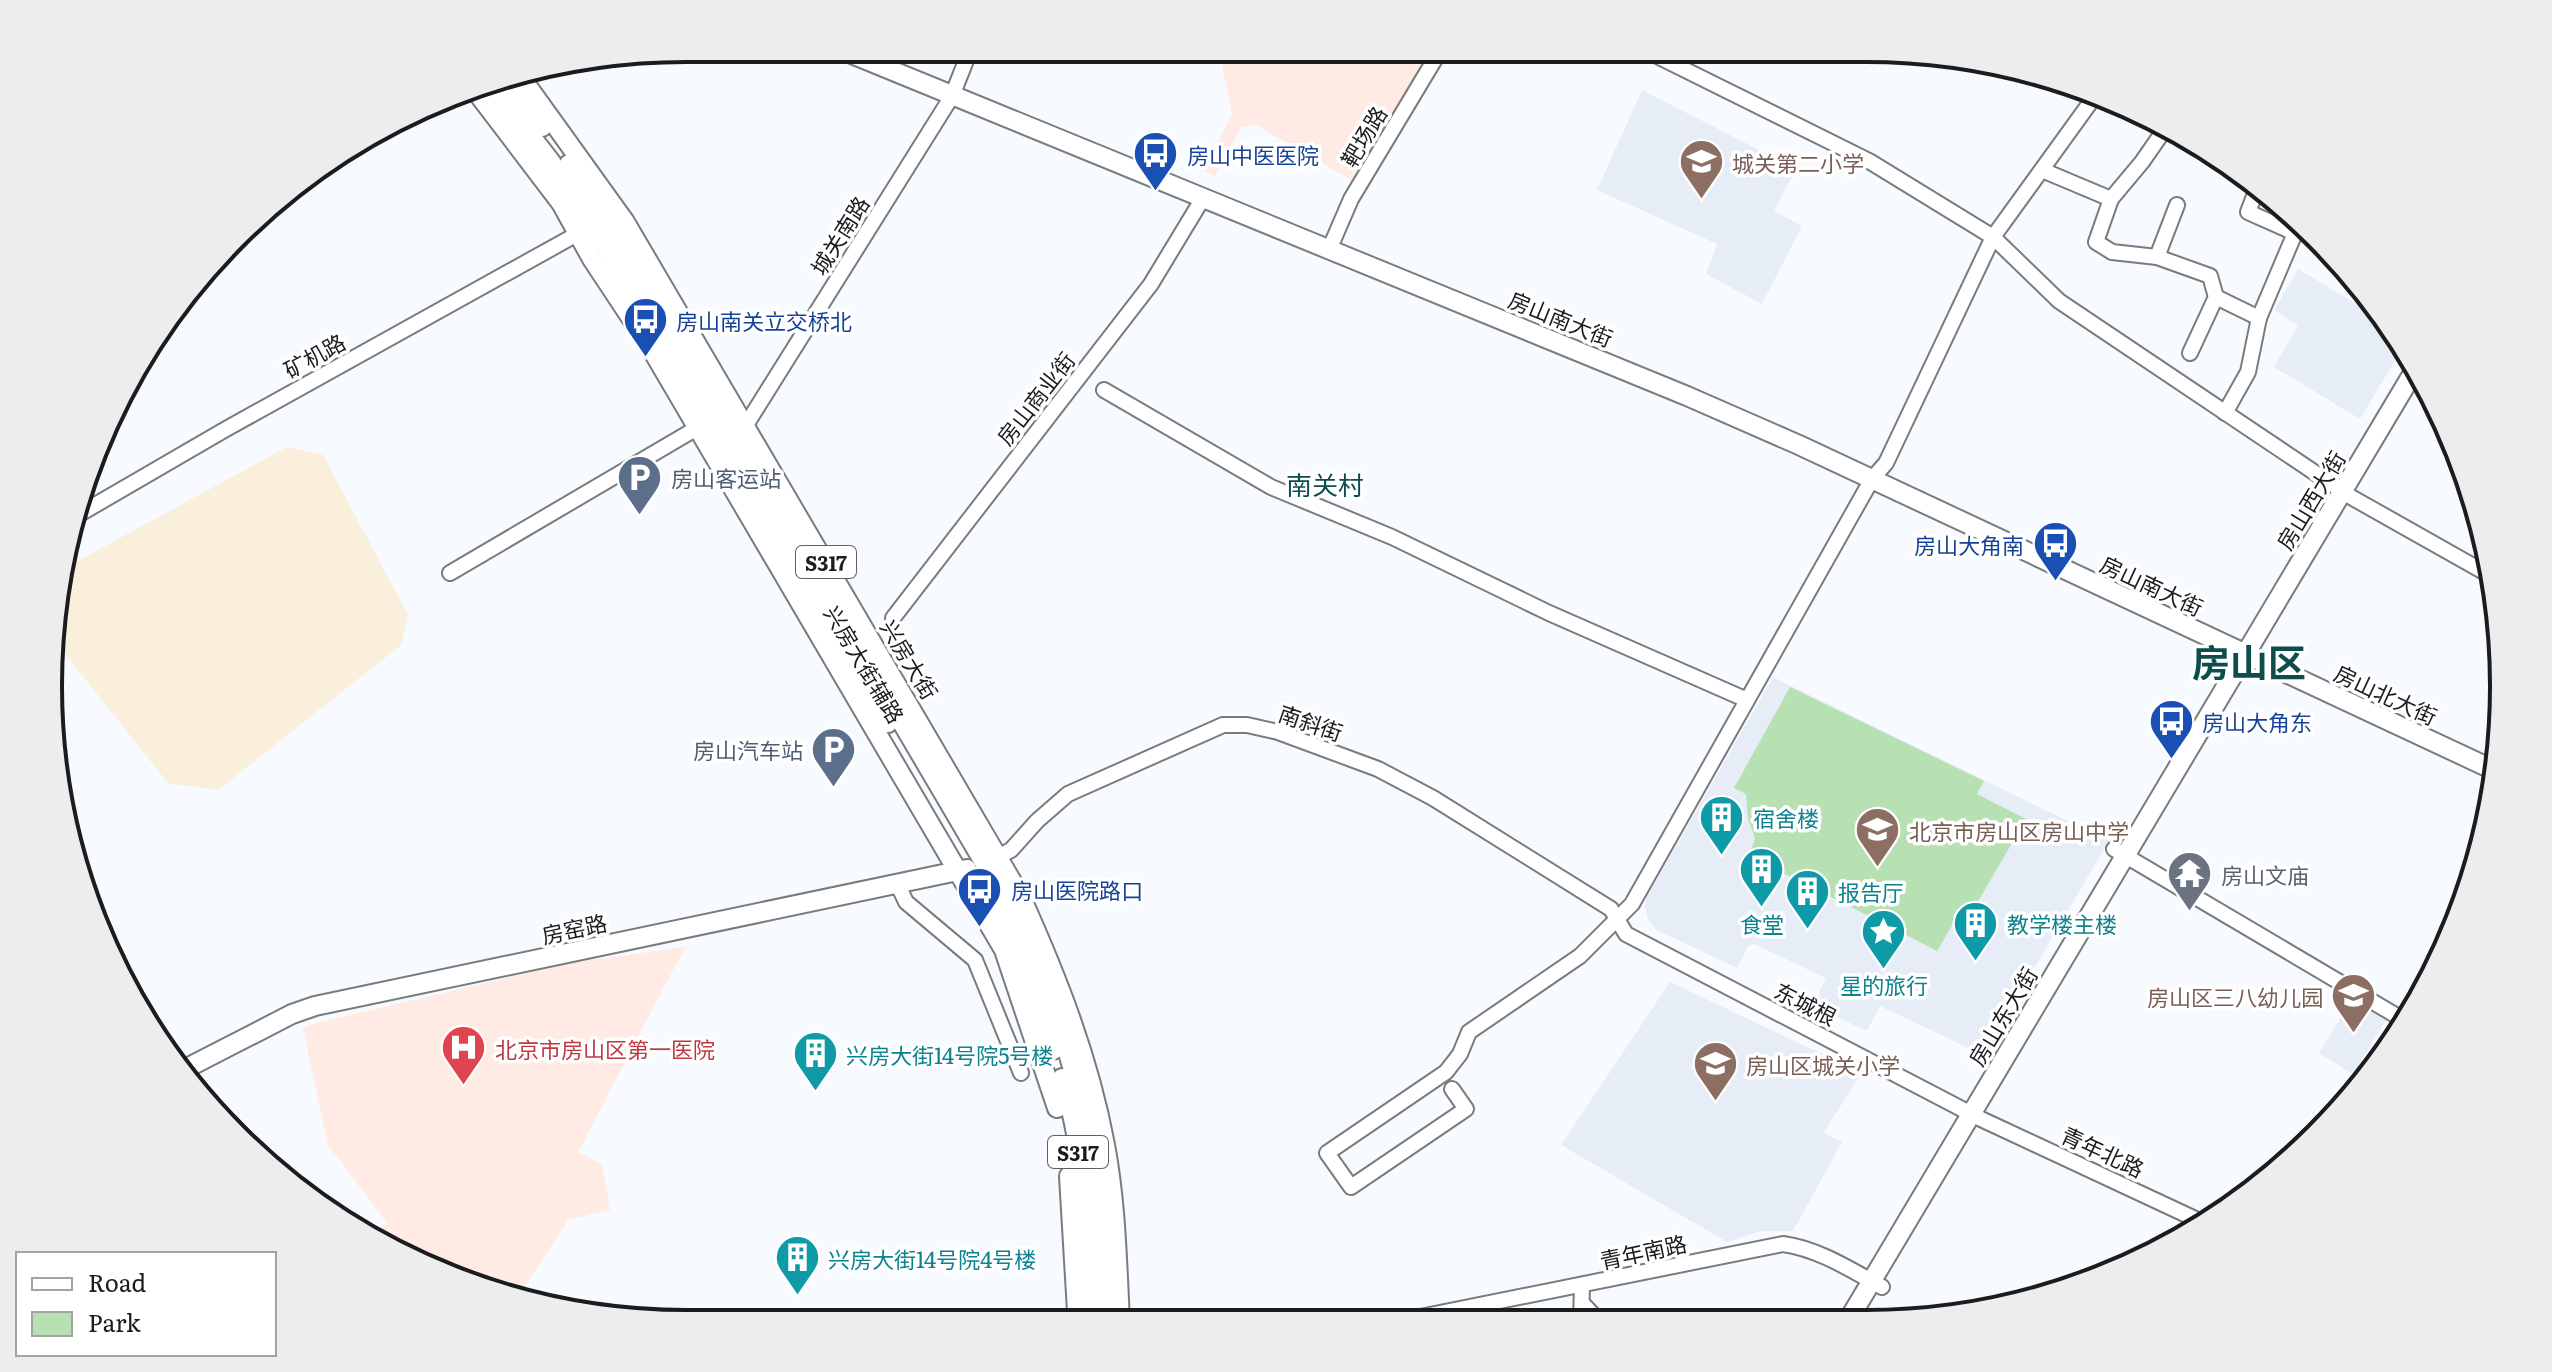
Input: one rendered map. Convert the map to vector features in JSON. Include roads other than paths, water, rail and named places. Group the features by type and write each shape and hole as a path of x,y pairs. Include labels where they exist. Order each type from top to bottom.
{"main road":[{"name":"房山南大街","path":"871,62 1687,396 1872,479 2250,657"},
{"name":"兴房大街","path":"510,87 551,162 605,246 891,728 979,864 1047,953 1088,1072 1106,1147 1117,1241 1120,1310"},
{"name":"兴房大街","path":"512,87 562,154 614,232 741,432 979,864 1013,944 1064,1042 1077,1086 1093,1160 1103,1310"},
{"name":"兴房大街辅路","path":"480,97 561,203 592,259 649,345 889,751 979,864 1011,972 1054,1093 1068,1163 1077,1310"},
{"path":"561,203 605,246"},
{"path":"643,311 649,345"},
{"name":"房山西大街","path":"2347,495 2409,380"},
{"name":"房山西大街","path":"2250,657 2415,390"},
{"name":"房山北大街","path":"2250,657 2485,766"},
{"name":"房山东大街","path":"1856,1310 1877,1284 1976,1116 2124,855 2250,657"},
{"path":"889,751 891,728"},
{"name":"房窑路","path":"191,1066 292,1014 315,1006 979,864"},
{"path":"1011,972 1037,988 1047,953"},
{"name":"兴房大街","path":"1037,988 1065,1086 1079,1159 1088,1236 1089,1310"},
{"path":"1064,1042 1088,1072"},
{"path":"1102,1262 1117,1310"},
{"name":"房山东大街","path":"1867,1310 1877,1284"}],"street":[{"name":"城关南路","path":"741,432 952,96 965,62"},
{"name":"靶场路","path":"1329,250 1351,199 1433,62"},
{"path":"1669,62 1869,161 1993,237 2059,301 2347,495 2479,569"},
{"path":"1452,1089 1466,1109 1351,1187 1327,1153 1446,1072 1460,1054 1469,1032 1580,956 1632,904 1872,479 1886,463 1993,237 2090,103"},
{"path":"2160,136 2111,199 2096,242 2112,252 2157,257 2210,276 2216,297 2190,353"},
{"path":"2042,170 2111,199"},
{"path":"2254,197 2248,212 2293,232"},
{"name":"房山商业街","path":"893,618 1151,284 1203,198"},
{"path":"2157,257 2177,205"},
{"name":"矿机路","path":"87,509 579,233"},
{"path":"2225,413 2248,372 2259,318 2295,234"},
{"path":"2216,297 2259,318"},
{"path":"1104,390 1271,487 1392,537 1549,613 1747,700"},
{"path":"450,573 697,428"},
{"name":"南斜街","path":"979,864 1011,850 1037,821 1068,794 1223,725 1247,725 1278,732 1378,769 1433,798 1611,909 1617,920"},
{"path":"2124,855 2396,1015"},
{"path":"897,883 906,902 975,960 1021,1073"},
{"name":"东城根","path":"1617,920 1626,934 1976,1116"},
{"name":"青年北路","path":"1976,1116 2192,1218"},
{"name":"青年南路","path":"1457,1310 1783,1244 1810,1251 1877,1284"},
{"path":"1582,1286 1582,1310"},
{"path":"1582,1303 1589,1310"}],"place":[{"name":"房山中医医院","path":"1156,193"},
{"name":"城关第二小学","path":"1701,201"},
{"name":"房山南关立交桥北","path":"645,359"},
{"name":"房山客运站","path":"640,516"},
{"name":"房山大角南","path":"2055,583"},
{"name":"房山大角东","path":"2171,760"},
{"name":"房山汽车站","path":"834,788"},
{"name":"宿舍楼","path":"1722,856"},
{"name":"北京市房山区房山中学","path":"1878,869"},
{"name":"食堂","path":"1762,909"},
{"name":"房山文庙","path":"2190,913"},
{"name":"房山医院路口","path":"980,928"},
{"name":"报告厅","path":"1807,930"},
{"name":"教学楼主楼","path":"1976,962"},
{"name":"星的旅行","path":"1884,970"},
{"name":"房山区三八幼儿园","path":"2354,1035"},
{"name":"北京市房山区第一医院","path":"464,1087"},
{"name":"兴房大街14号院5号楼","path":"815,1093"},
{"name":"房山区城关小学","path":"1715,1103"},
{"name":"兴房大街14号院4号楼","path":"797,1297"}],"district":[{"name":"南关村","path":"1325,483"},
{"name":"房山区","path":"2249,660"}]}
